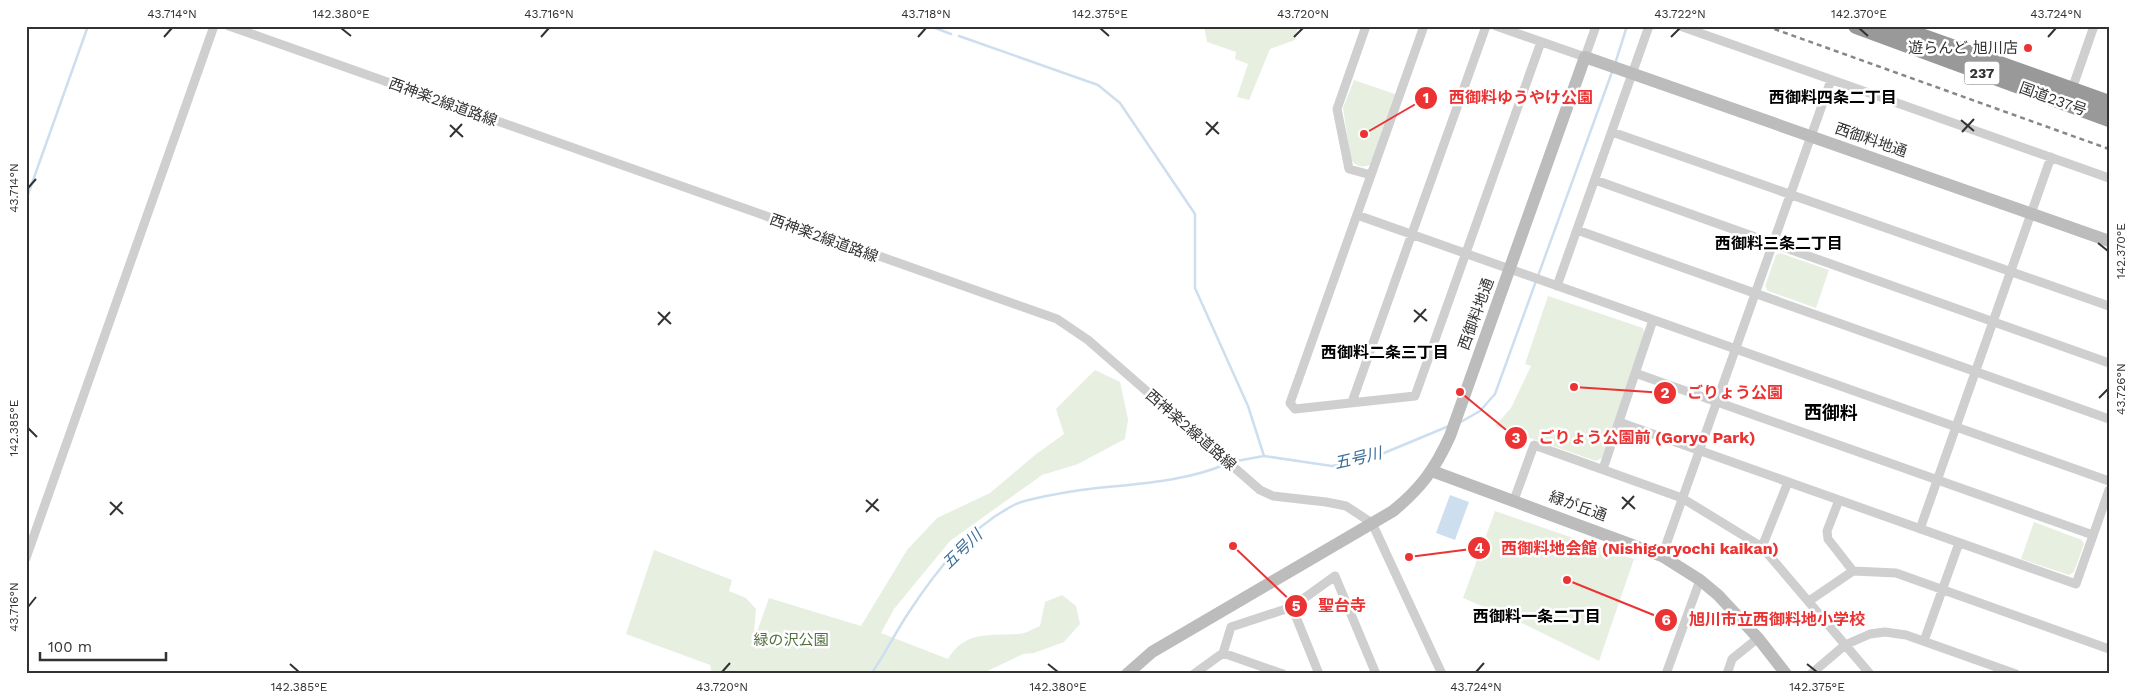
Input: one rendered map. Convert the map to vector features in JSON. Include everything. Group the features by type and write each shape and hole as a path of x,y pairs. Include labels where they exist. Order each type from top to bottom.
{"highway":[{"name":"国道237号","path":"1856,26 2069,97 2109,103"},
{"name":"国道237号","path":"1893,26 2069,97 2109,119"}],"street":[{"path":"26,558 214,26"},
{"name":"西神楽2線道路線","path":"229,26 1056,319 1088,340 1260,490 1272,496 1346,506 1372,524"},
{"path":"1366,26 1338,110 1349,169 1372,175"},
{"path":"1424,26 1290,403 1295,409 1415,396 1541,42"},
{"path":"1352,402 1486,26"},
{"path":"1496,26 1585,57 1596,26"},
{"path":"1557,286 1612,132 1628,71 1649,26"},
{"path":"1680,26 2109,178"},
{"path":"2069,97 2094,26"},
{"name":"西御料地通","path":"1432,471 1450,436 1585,57 2109,241"},
{"path":"1662,556 1831,80"},
{"path":"1612,132 2109,306"},
{"path":"1920,529 2051,157"},
{"path":"1595,180 2109,362"},
{"path":"1357,215 2109,482"},
{"path":"1577,230 2109,419"},
{"path":"1603,469 1653,320"},
{"path":"1635,373 2093,535"},
{"path":"1619,422 2076,584 2109,490"},
{"path":"1514,500 1534,445 1682,498 1762,547 1870,674"},
{"path":"1127,674 1152,652 1393,511 1411,496 1432,471"},
{"name":"緑が丘通","path":"1432,471 1662,556 1700,580 1718,595 1758,638 1786,674"},
{"path":"1762,547 1788,482"},
{"path":"1838,500 1827,531 1828,539 1853,571"},
{"path":"1372,524 1442,674"},
{"path":"1924,641 1959,543"},
{"path":"1809,600 1853,571 1896,573 2109,650"},
{"path":"1194,674 1223,653 1231,628 1292,607 1335,576 1376,674"},
{"path":"1666,674 1700,580"},
{"path":"1292,607 1319,674"},
{"path":"1811,674 1845,645 1870,634 1896,632 2016,674"},
{"path":"1727,674 1732,659 1758,638"},
{"path":"1223,653 1282,674"}],"green space":[{"path":"1204,26 1298,26 1295,40 1270,49 1249,100 1237,97 1248,64 1235,59 1236,52 1207,42"},
{"path":"1354,80 1395,94 1370,165 1364,166 1357,165 1351,160 1343,108"},
{"path":"1780,253 1829,270 1816,308 1768,291 1765,286 1776,255"},
{"path":"1548,296 1643,328 1645,334 1602,458 1596,461 1495,426 1511,408 1531,366 1525,364"},
{"name":"緑の沢公園","path":"1095,370 1120,382 1128,419 1125,439 1078,464 1042,475 950,541 894,609 881,633 948,659 962,643 970,639 988,635 1021,634 1040,626 1045,602 1062,595 1076,606 1080,624 1064,642 1034,653 1023,654 981,674 712,674 710,665 626,634 654,550 732,580 729,591 746,598 756,609 753,643 769,598 861,626 907,550 937,518 990,493 1035,455 1064,434 1056,409"},
{"path":"1495,511 1634,559 1599,661 1526,625 1463,598"},
{"path":"2034,522 2082,540 2084,544 2074,572 2069,575 2021,559"}],"water":[{"path":"1450,495 1469,502 1455,540 1436,533"}],"waterway":[{"path":"26,200 88,26"},
{"path":"930,26 951,34"},
{"name":"五号川","path":"1615,64 1627,26"},
{"path":"959,36 1098,85 1120,103 1195,214 1195,288 1248,406 1264,456"},
{"name":"五号川","path":"1538,276 1612,72"},
{"name":"五号川","path":"1459,423 1480,411 1495,394 1536,281"},
{"name":"五号川","path":"1231,462 1264,456 1332,466 1372,458 1449,426"},
{"name":"五号川","path":"871,674 909,612 942,566 982,526 1014,505 1036,498 1081,490 1173,479 1226,464"}],"railway":[{"path":"1766,26 2109,149"}],"place":[{"name":"遊らんど 旭川店","path":"2028,48"},
{"name":"西御料ゆうやけ公園","path":"1364,134"},
{"name":"ごりょう公園","path":"1574,387"},
{"name":"ごりょう公園前 (Goryo Park)","path":"1460,392"},
{"name":"聖台寺","path":"1233,546"},
{"name":"西御料地会館 (Nishigoryochi kaikan)","path":"1409,557"},
{"name":"旭川市立西御料地小学校","path":"1567,580"}],"district":[{"name":"西御料四条二丁目","path":"1833,97"},
{"name":"西御料三条二丁目","path":"1779,243"},
{"name":"西御料二条三丁目","path":"1385,352"},
{"name":"西御料","path":"1831,412"},
{"name":"西御料一条二丁目","path":"1537,616"}]}
